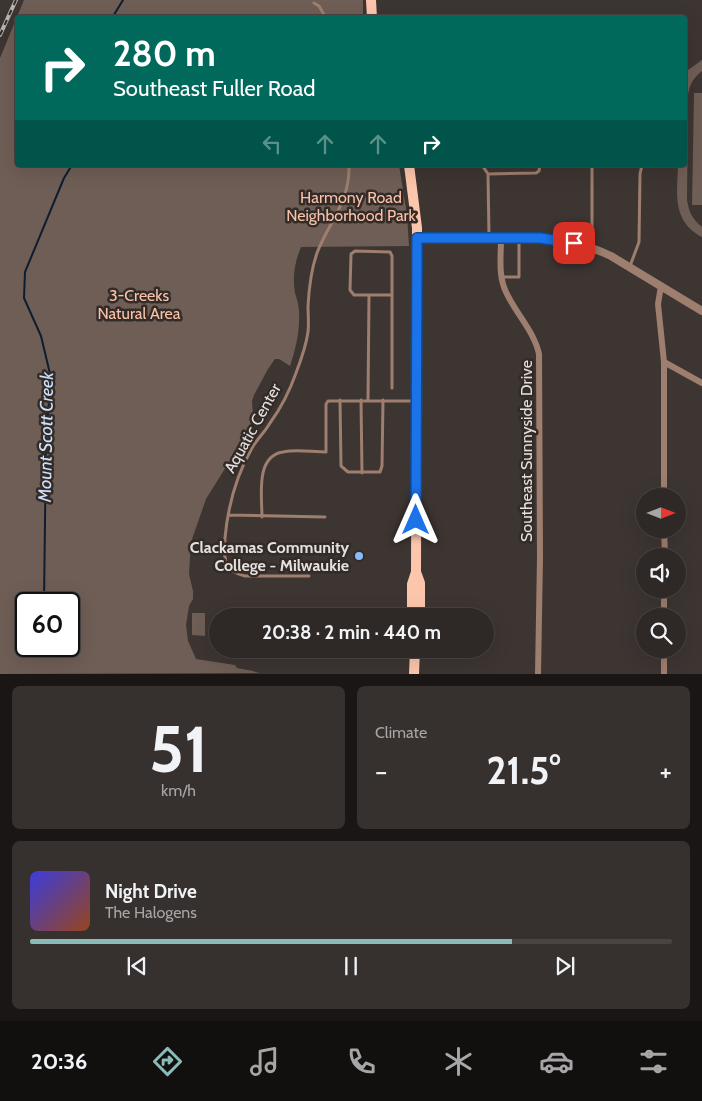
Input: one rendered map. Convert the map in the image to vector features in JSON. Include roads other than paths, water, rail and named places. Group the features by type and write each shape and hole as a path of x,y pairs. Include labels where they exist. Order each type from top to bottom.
{"main road":[{"path":"371,0 372,15"},
{"path":"409,167 416,210 417,238 416,572 412,584 412,608"},
{"path":"416,572 420,583 420,608"},
{"path":"414,674 415,658"}],"street":[{"path":"417,238 551,238 588,246 611,256 702,311"},
{"name":"Southeast Sunnyside Drive","path":"501,238 502,277 505,291 531,333 539,354 540,557 538,674"},
{"path":"661,286 658,304 664,362 664,488"},
{"path":"664,362 702,383"},
{"path":"664,658 664,674"}],"lane":[{"path":"314,3 319,6 324,15"},
{"name":"Aquatic Center","path":"309,576 245,576 236,574 229,569 224,554 228,515 240,470 281,407 296,374 308,332 309,290 313,266 318,251 342,205 347,187 349,167"},
{"path":"483,167 488,174 489,238"},
{"path":"488,174 536,173 539,171 540,167"},
{"path":"588,246 592,229 592,167"},
{"path":"630,267 639,242 642,167"},
{"path":"502,277 519,277 519,238"},
{"path":"392,295 354,295 350,290 351,254 355,251 390,252 392,256 392,295 392,388"},
{"path":"368,400 369,295"},
{"path":"262,517 263,469 274,454 281,452 326,452 326,404 332,400 416,401"},
{"path":"340,400 341,466 348,472 380,472 382,466 382,400"},
{"path":"361,400 362,472"},
{"path":"228,515 324,517"}],"waterway":[{"name":"Mount Scott Creek","path":"114,15 123,0"},
{"name":"Mount Scott Creek","path":"44,592 46,437 51,378 41,336 24,298 25,272 64,178 71,167"}],"railway":[{"path":"0,35 16,0"}],"place":[{"name":"Clackamas Community College - Milwaukie","path":"359,556"}],"park label":[{"name":"Harmony Road Neighborhood Park","path":"351,206"},
{"name":"3-Creeks Natural Area","path":"139,304"}]}
